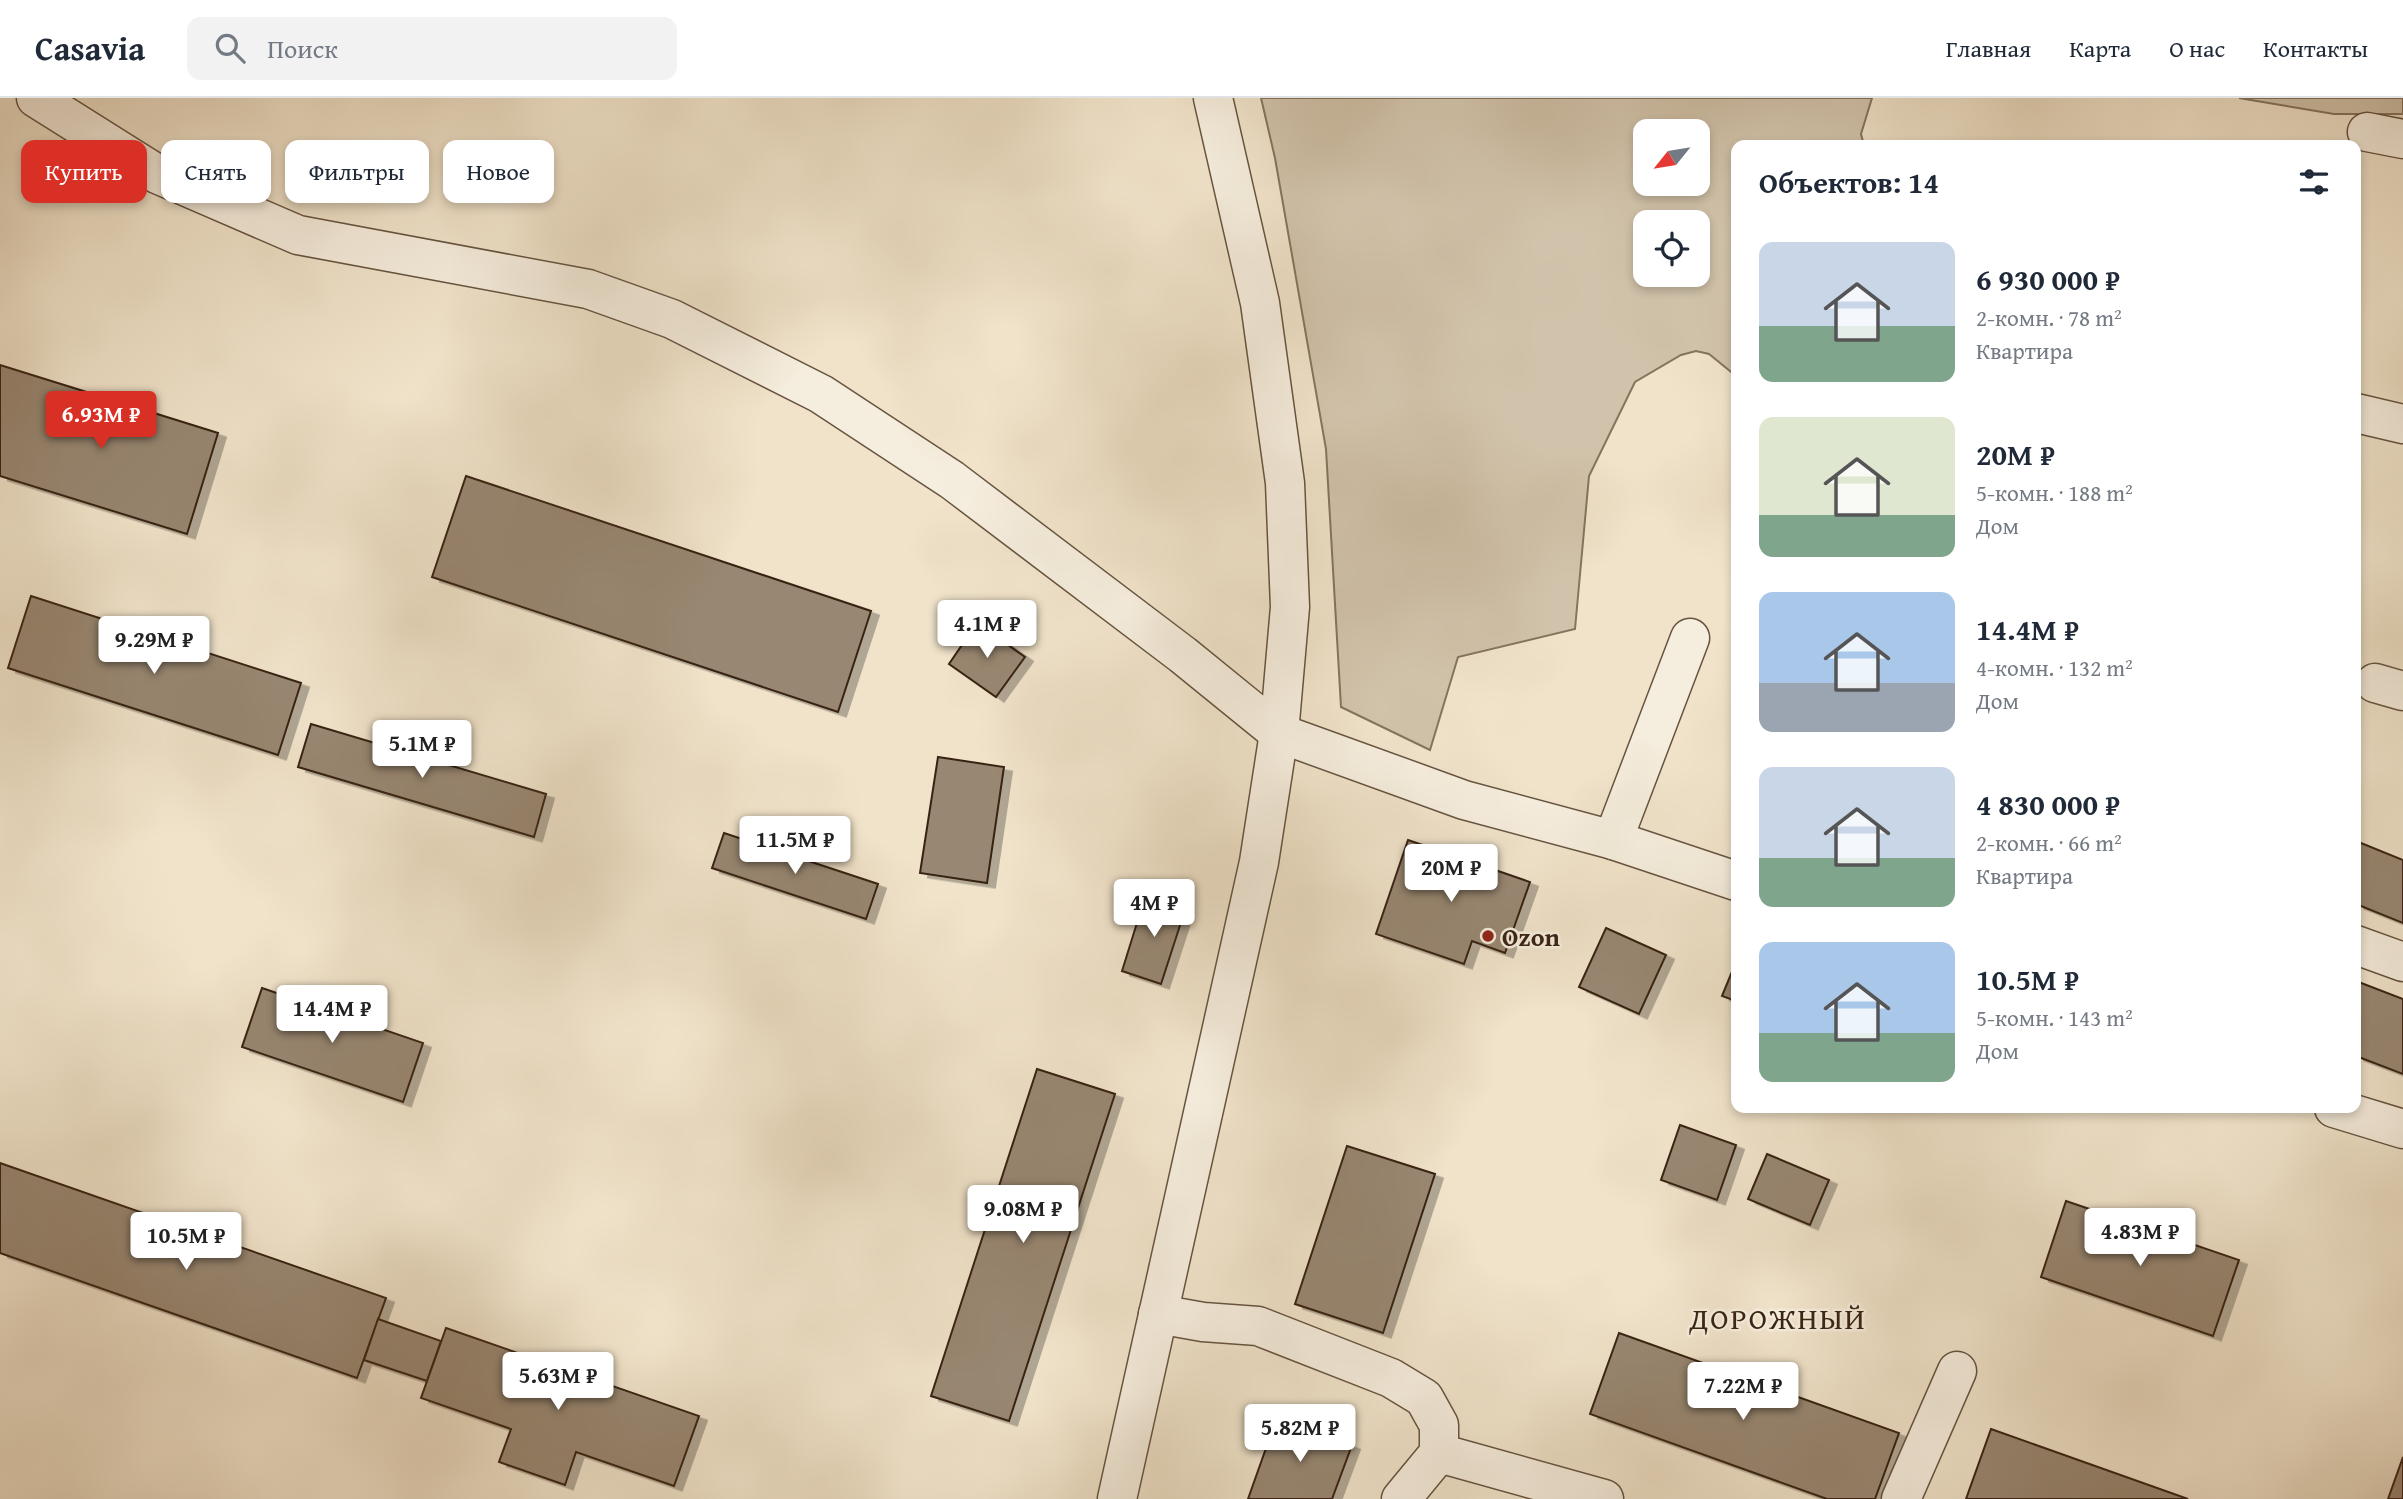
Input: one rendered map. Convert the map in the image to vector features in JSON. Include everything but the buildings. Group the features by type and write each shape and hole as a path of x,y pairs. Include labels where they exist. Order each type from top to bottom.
{"street":[{"path":"36,98 158,174 298,234 588,289 672,319 821,394 952,480 1183,655 1279,733 1464,800 1613,840 1731,879"},
{"path":"1117,1499 1259,862 1279,733 1290,607 1285,483 1260,303 1213,98"},
{"path":"2361,414 2403,424"},
{"path":"1613,840 1690,638"},
{"path":"2361,947 2403,961"},
{"path":"2350,1113 2403,1129"},
{"path":"1158,1314 1203,1322 1258,1325 1391,1378 1424,1398 1439,1425 1439,1452 1401,1499"},
{"path":"1901,1499 1957,1371"},
{"path":"1439,1452 1604,1499"}],"shaded area":[{"path":"1261,98 1872,98 1861,134 1863,140 1731,140 1731,372 1709,354 1696,351 1681,355 1635,382 1589,476 1575,629 1458,657 1430,750 1341,707 1326,449 1275,158"},
{"path":"2239,98 2403,98 2403,114 2334,114"}],"place":[{"name":"Ozon","path":"1488,936"}],"district":[{"name":"ДОРОЖНЫЙ","path":"1778,1318"}]}
